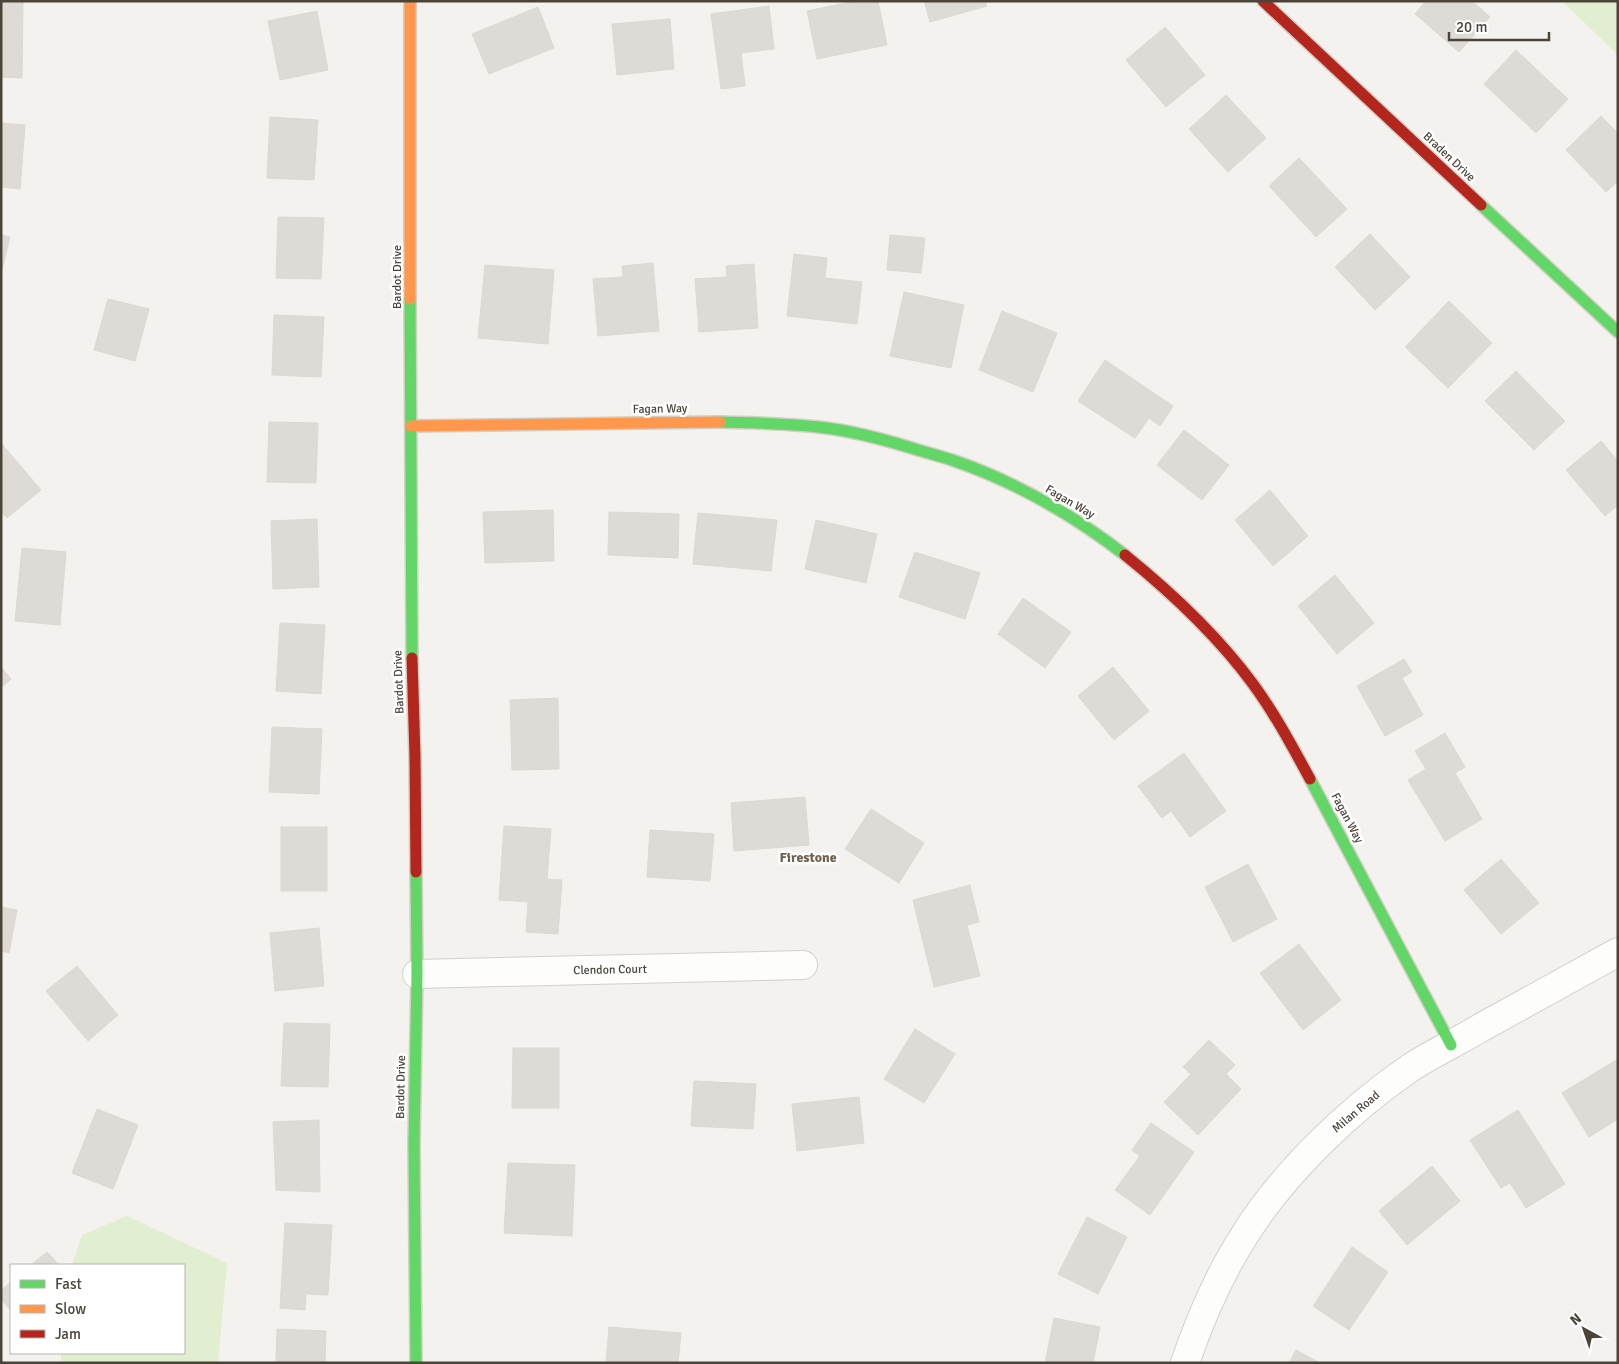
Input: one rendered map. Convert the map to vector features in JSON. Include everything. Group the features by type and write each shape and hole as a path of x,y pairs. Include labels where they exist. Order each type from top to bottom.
{"street":[{"name":"Bardot Drive","path":"410,1 411,641 415,757 417,974 414,1144 416,1363"},
{"name":"Braden Drive","path":"1263,1 1618,332"},
{"name":"Fagan Way","path":"411,426 722,422 831,428 876,438 957,462 1011,484 1072,518 1103,538 1164,586 1192,612 1242,670 1285,734 1338,828 1451,1045"},
{"name":"Milan Road","path":"1185,1363 1193,1338 1225,1269 1244,1235 1272,1197 1322,1140 1350,1114 1411,1068 1618,952"},
{"name":"Clendon Court","path":"417,974 803,966"}],"green space":[{"path":"1562,1 1618,1 1618,55"},
{"path":"127,1216 227,1263 218,1363 61,1363 61,1354 185,1354 185,1264 72,1264 82,1235"}],"building":[{"path":"1,1 23,1 22,78 1,77"},
{"path":"855,1 878,1 887,45 817,59 807,11"},
{"path":"924,1 985,1 987,6 930,22"},
{"path":"1426,1 1472,1 1490,17 1459,52 1415,14"},
{"path":"769,6 774,49 741,53 745,86 721,89 711,14"},
{"path":"538,7 554,48 489,74 472,34"},
{"path":"317,11 328,70 280,80 268,21"},
{"path":"670,19 674,69 617,75 612,24"},
{"path":"1165,27 1205,75 1166,107 1126,60"},
{"path":"1516,50 1568,99 1536,133 1484,84"},
{"path":"1226,95 1266,138 1228,172 1189,129"},
{"path":"1601,116 1618,133 1618,181 1606,192 1566,150"},
{"path":"270,117 318,120 314,180 267,178"},
{"path":"1,123 25,125 20,189 1,187"},
{"path":"1299,158 1347,209 1316,237 1269,186"},
{"path":"278,217 324,218 321,279 276,278"},
{"path":"1370,234 1410,277 1375,310 1335,267"},
{"path":"1,235 10,237 1,274"},
{"path":"890,235 925,238 921,273 887,270"},
{"path":"794,254 827,258 825,278 862,282 857,324 787,316"},
{"path":"653,263 659,331 598,336 593,279 623,277 622,266"},
{"path":"754,264 758,328 699,332 695,279 727,277 726,266"},
{"path":"485,265 554,270 548,344 478,338"},
{"path":"904,292 964,305 951,368 890,356"},
{"path":"108,299 149,309 135,361 94,350"},
{"path":"1449,301 1492,343 1448,388 1405,347"},
{"path":"1002,311 1057,333 1033,392 979,370"},
{"path":"274,315 324,317 321,377 272,375"},
{"path":"1105,360 1173,406 1160,426 1149,418 1135,438 1078,401"},
{"path":"1516,371 1565,421 1534,450 1485,401"},
{"path":"269,422 318,423 316,483 267,482"},
{"path":"1184,430 1229,465 1202,500 1157,465"},
{"path":"1601,441 1618,461 1618,505 1605,516 1566,470"},
{"path":"1,443 41,490 7,518 1,511"},
{"path":"1270,490 1308,536 1273,566 1235,520"},
{"path":"553,510 554,561 485,563 483,512"},
{"path":"609,512 679,514 678,558 608,555"},
{"path":"698,513 777,520 771,571 693,564"},
{"path":"317,519 319,587 273,589 271,521"},
{"path":"816,520 877,534 866,583 805,569"},
{"path":"22,548 66,552 60,625 15,621"},
{"path":"915,552 980,573 965,619 899,597"},
{"path":"1335,575 1374,623 1337,654 1298,606"},
{"path":"1023,598 1071,632 1045,668 998,634"},
{"path":"280,623 325,625 321,694 276,691"},
{"path":"1404,659 1412,672 1402,678 1423,715 1385,736 1357,686"},
{"path":"1,667 11,679 1,688"},
{"path":"1113,667 1149,711 1114,740 1078,696"},
{"path":"558,698 559,769 512,770 510,700"},
{"path":"272,727 322,729 319,794 269,792"},
{"path":"1445,733 1465,767 1455,773 1482,819 1445,841 1408,780 1426,769 1415,751"},
{"path":"1184,753 1226,811 1190,837 1171,811 1162,818 1138,786"},
{"path":"805,797 809,845 734,851 731,803"},
{"path":"871,809 924,843 899,883 845,849"},
{"path":"504,826 551,829 547,879 562,880 558,934 526,932 528,902 499,900"},
{"path":"281,827 327,827 327,891 281,891"},
{"path":"650,830 714,834 710,881 647,877"},
{"path":"1501,859 1539,903 1501,934 1464,890"},
{"path":"1248,864 1277,919 1233,942 1205,887"},
{"path":"970,885 979,922 967,925 980,976 934,987 913,900"},
{"path":"1,907 17,910 9,953 1,951"},
{"path":"319,928 324,986 275,991 270,933"},
{"path":"1299,944 1341,1000 1303,1030 1260,973"},
{"path":"77,966 118,1015 88,1041 46,991"},
{"path":"284,1023 330,1024 328,1087 281,1086"},
{"path":"915,1029 955,1054 924,1103 884,1079"},
{"path":"1209,1040 1235,1065 1226,1074 1241,1089 1198,1135 1164,1102 1191,1074 1183,1067"},
{"path":"513,1048 559,1048 559,1108 512,1108"},
{"path":"1618,1059 1618,1119 1589,1137 1562,1093"},
{"path":"694,1081 756,1084 753,1129 691,1126"},
{"path":"859,1097 864,1143 797,1151 792,1104"},
{"path":"97,1109 138,1125 113,1189 72,1173"},
{"path":"1518,1110 1565,1184 1526,1208 1510,1183 1501,1188 1470,1140"},
{"path":"319,1120 320,1192 276,1190 273,1122"},
{"path":"1151,1123 1194,1152 1150,1215 1115,1190 1140,1156 1132,1150"},
{"path":"508,1163 575,1165 572,1236 504,1233"},
{"path":"1432,1166 1460,1201 1407,1245 1379,1211"},
{"path":"1087,1217 1127,1237 1098,1294 1058,1274"},
{"path":"285,1223 332,1225 328,1295 306,1294 305,1310 280,1308"},
{"path":"1352,1247 1388,1272 1349,1330 1313,1306"},
{"path":"47,1252 58,1264 32,1264"},
{"path":"10,1283 10,1310 1,1299 1,1290"},
{"path":"1054,1318 1100,1327 1093,1363 1045,1363"},
{"path":"609,1327 681,1333 678,1363 606,1363"},
{"path":"277,1329 326,1331 325,1363 276,1363"},
{"path":"1296,1350 1320,1363 1289,1363"}],"traffic: fast":[{"path":"1481,205 1618,332"},
{"path":"410,299 412,658"},
{"path":"720,422 786,424 838,430 882,439 952,460 998,478 1042,500 1085,526 1125,555"},
{"path":"1310,779 1451,1045"},
{"path":"416,872 417,974 414,1144 416,1363"}],"traffic: slow":[{"path":"410,1 410,299"},
{"path":"411,426 720,422"}],"traffic: jam":[{"path":"1263,1 1481,205"},
{"path":"1125,555 1193,615 1239,666 1269,707 1310,779"},
{"path":"412,658 416,872"}],"district":[{"name":"Firestone","path":"808,857"}]}
